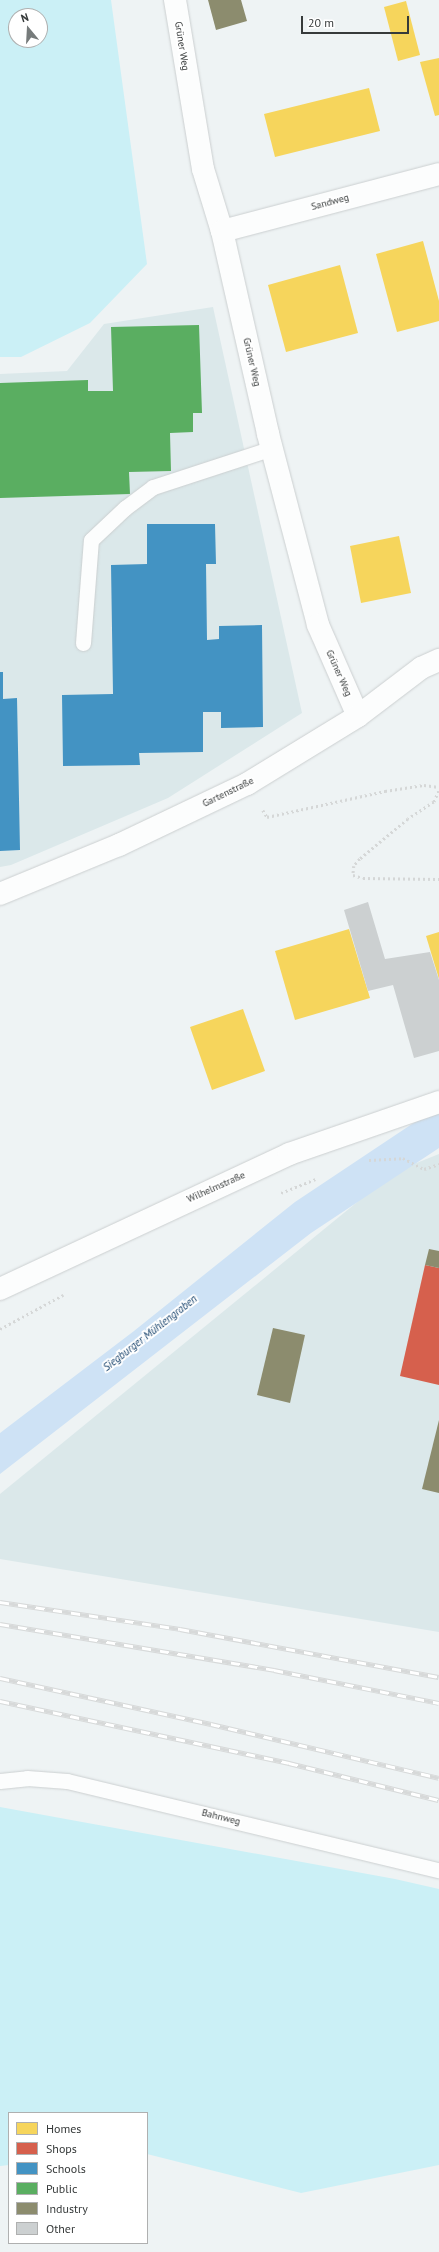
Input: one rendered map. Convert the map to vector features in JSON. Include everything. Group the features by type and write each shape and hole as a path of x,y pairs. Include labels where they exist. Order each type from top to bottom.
{"street":[{"name":"Grüner Weg","path":"175,0 202,169 222,231 272,448 318,625 358,716"},
{"name":"Sandweg","path":"222,231 439,174"},
{"name":"Gartenstraße","path":"0,894 119,845 247,784 358,716 421,668 439,660"},
{"name":"Wilhelmstraße","path":"0,1289 289,1154 439,1102"}],"lane":[{"path":"83,643 91,540 125,508 153,487 272,448"},
{"name":"Bahnweg","path":"0,1781 27,1778 67,1781 439,1870"}],"path":[{"path":"247,784 267,817 385,791 424,785 439,788"},
{"path":"439,791 434,802 408,819 360,860 354,866 353,876 363,878 439,879"},
{"path":"367,1160 403,1158 424,1169 439,1164"},
{"path":"275,1196 318,1178"},
{"path":"0,1329 66,1294"}],"shaded area":[{"path":"0,0 111,0 147,264 90,323 21,357 0,357"},
{"path":"213,307 302,713 168,798 11,865 0,867 0,374 67,371 104,324"},
{"path":"439,1154 439,1632 0,1559 0,1494 394,1172"},
{"path":"0,1807 395,1879 439,1889 439,2165 301,2193 148,2154 148,2112 8,2112 8,2165 0,2166"}],"water":[{"name":"Siegburger Mühlengraben","path":"439,1106 439,1148 311,1233 0,1474 0,1433 134,1331 295,1202"}],"building: Homes":[{"path":"406,1 420,55 398,61 384,7"},
{"path":"439,58 439,115 435,116 420,62"},
{"path":"369,88 380,131 275,157 264,114"},
{"path":"423,241 439,301 439,321 397,332 376,254"},
{"path":"340,265 358,333 286,352 268,285"},
{"path":"399,536 411,593 361,603 350,546"},
{"path":"349,929 370,998 295,1020 275,951"},
{"path":"439,932 439,979 426,936"},
{"path":"243,1009 265,1071 212,1090 190,1027"}],"building: Shops":[{"path":"425,1265 439,1268 439,1385 400,1376"}],"building: Schools":[{"path":"147,524 215,524 216,564 206,564 207,640 219,639 219,626 262,625 263,727 221,728 221,712 203,712 203,752 139,753 140,765 63,766 62,695 113,694 111,565 147,564"},
{"path":"0,672 3,672 3,699 17,698 20,850 0,851"}],"building: Public":[{"path":"199,325 202,413 193,413 193,432 170,433 171,471 129,472 130,494 0,498 0,383 88,380 88,391 113,391 111,327"}],"building: Industry":[{"path":"208,0 241,0 247,21 216,30"},
{"path":"429,1249 439,1251 439,1268 425,1265"},
{"path":"273,1328 305,1335 290,1403 257,1395"},
{"path":"439,1420 439,1493 422,1489"}],"building: Other":[{"path":"368,902 385,959 430,952 439,980 439,1051 414,1058 393,985 368,991 344,910"}],"railway":[{"path":"0,1602 180,1629 439,1677"},
{"path":"0,1624 274,1670 439,1703"},
{"path":"0,1678 211,1724 439,1778"},
{"path":"0,1701 289,1763 439,1800"}]}
